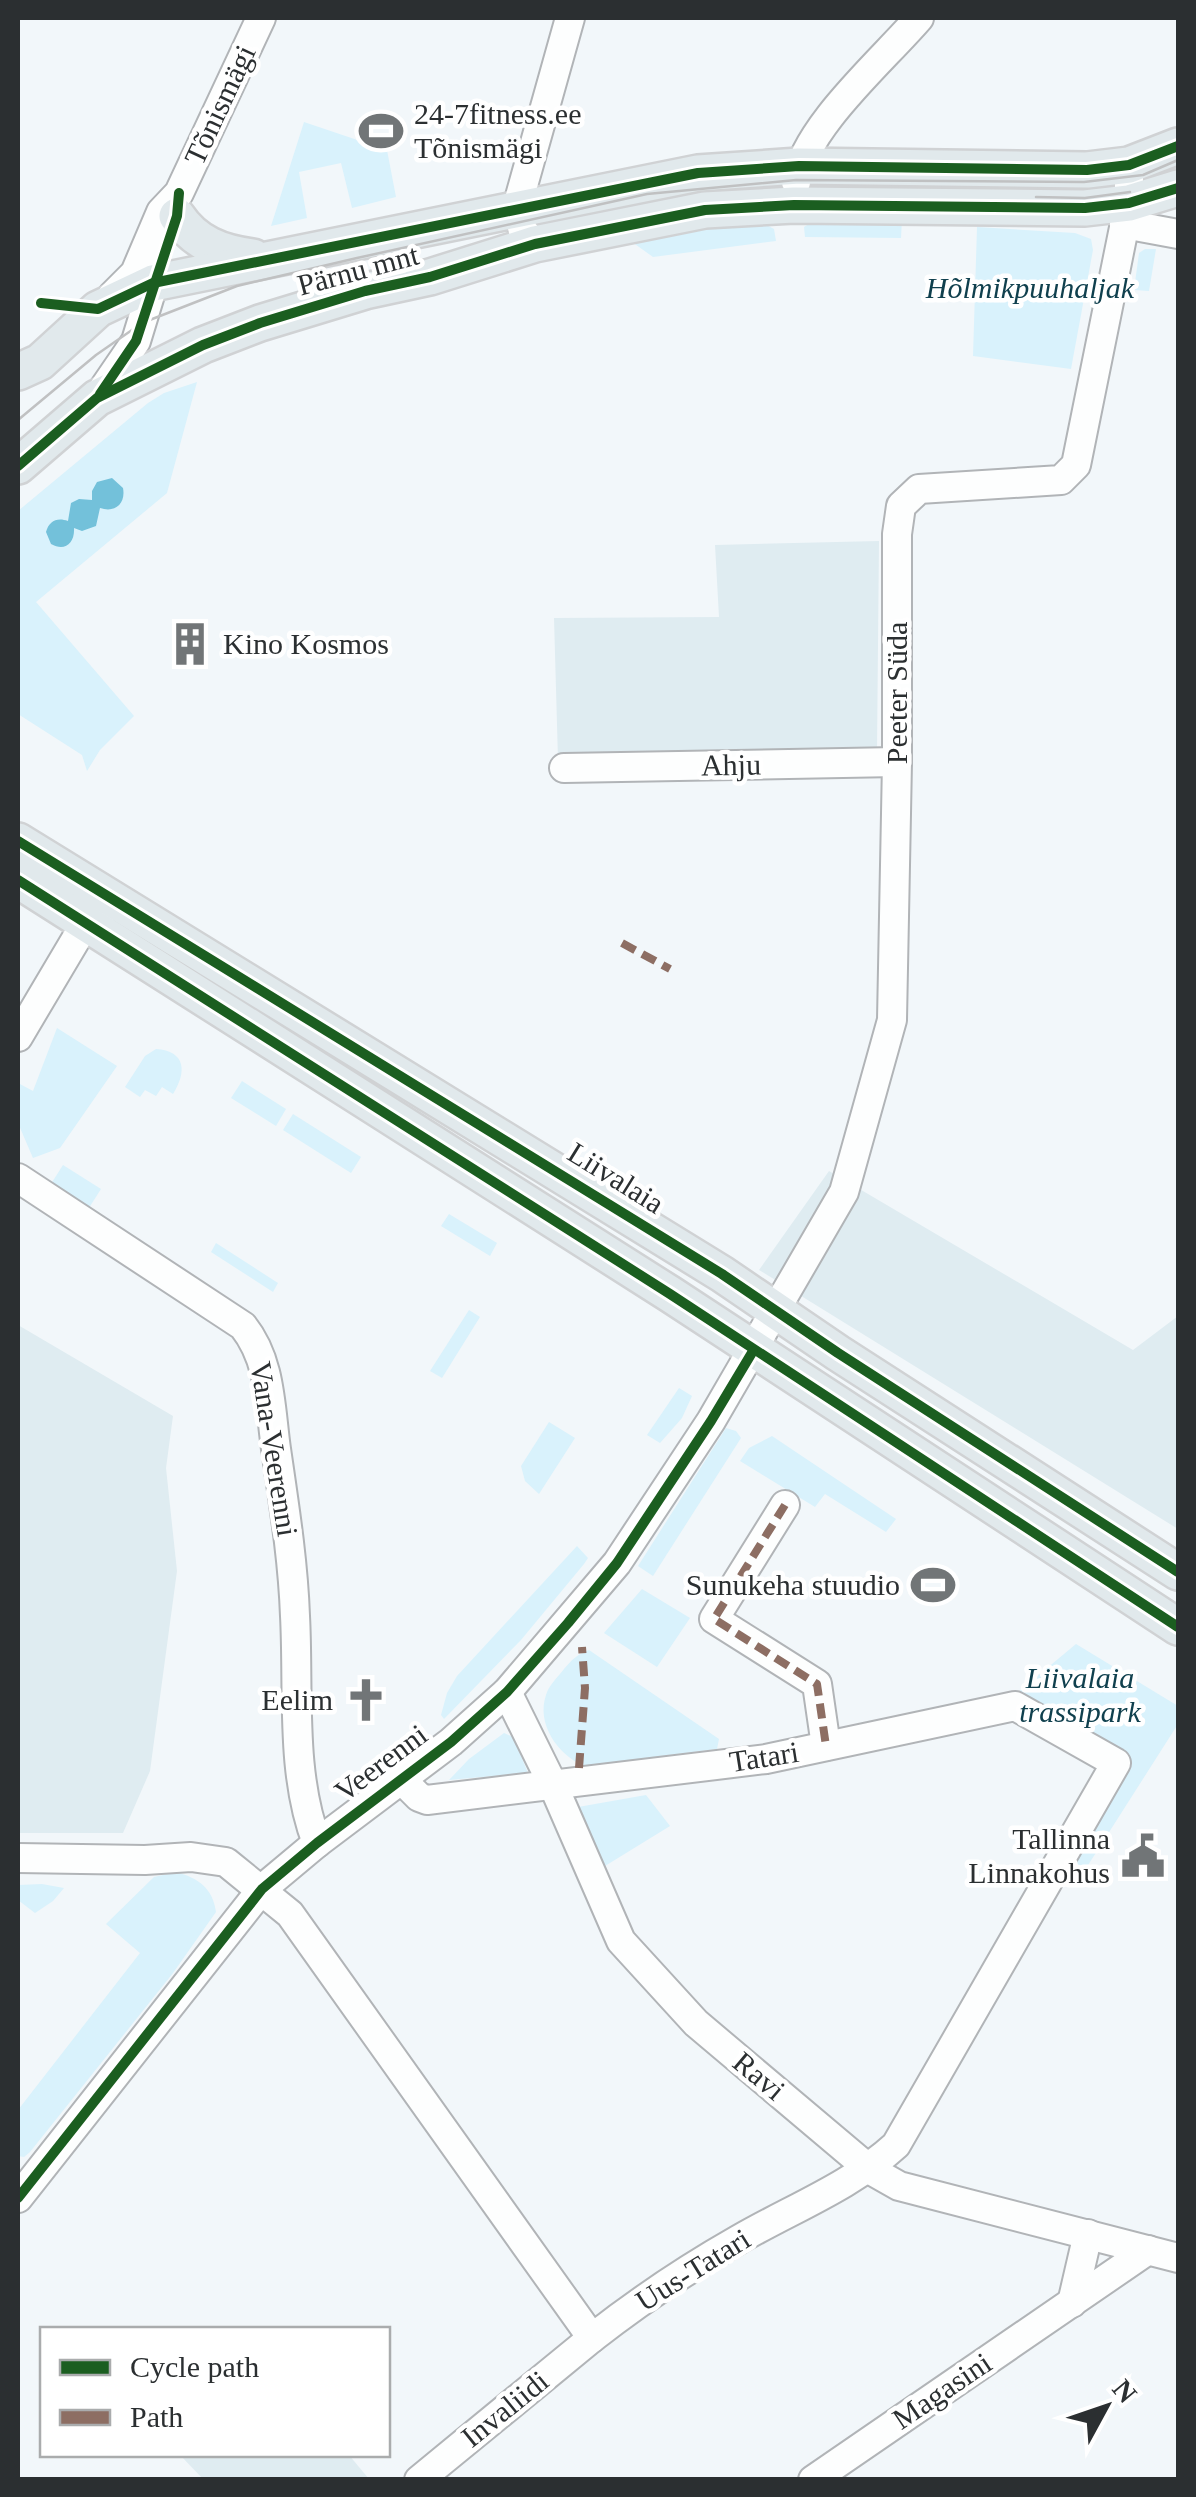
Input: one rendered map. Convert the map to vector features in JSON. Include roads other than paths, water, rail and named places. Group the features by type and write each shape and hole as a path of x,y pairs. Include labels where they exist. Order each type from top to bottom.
{"main road":[{"name":"Pärnu mnt","path":"18,396 29,367 98,310 154,283 698,173 798,166 1087,170 1129,165 1178,146"},
{"name":"Pärnu mnt","path":"18,466 97,398 202,345 260,323 535,244 705,210 794,205 1086,208 1127,214 1178,188"},
{"path":"178,205 187,232 206,245 232,255 269,260"},
{"name":"Liivalaia","path":"18,841 722,1274 1178,1572"},
{"path":"18,880 670,1294 1178,1627"}],"street":[{"name":"Tõnismägi","path":"154,283 178,205 261,18"},
{"path":"535,244 523,230 517,207 570,18"},
{"path":"794,205 798,166 819,129 919,18"},
{"name":"Peeter Süda","path":"753,1351 844,1192 892,1020 898,762 897,534 901,506 919,490 1062,480 1076,465 1127,214 1129,165"},
{"name":"Tõnismägi","path":"98,310 135,273 161,212 178,205"},
{"path":"1127,214 1178,234"},
{"name":"Pärnu mnt","path":"97,398 136,341 154,283"},
{"name":"Ahju","path":"564,768 898,762"},
{"path":"18,1038 85,924 103,911 124,908"},
{"name":"Vana-Veerenni","path":"18,1178 243,1326 263,1360 292,1576 306,1813 317,1843"},
{"name":"Veerenni","path":"18,2198 262,1889 507,1692 617,1562 753,1351"},
{"path":"785,1504 714,1619 817,1684 826,1746"},
{"name":"Ravi","path":"507,1692 622,1941 696,2024 869,2170 898,2186 1178,2258"},
{"name":"Tatari","path":"402,1780 419,1797 428,1800 553,1785 766,1759 1015,1706 1116,1763"},
{"name":"Uus-Tatari","path":"592,2338 632,2306 738,2240 869,2170 896,2145 1116,1763"},
{"path":"18,1858 191,1857 226,1862 262,1889 290,1914 592,2338"},
{"path":"1072,2302 1088,2234"},
{"name":"Magasini","path":"813,2480 1148,2250"},
{"name":"Invaliidi","path":"418,2480 592,2338"}],"water":[{"path":"112,478 123,488 118,506 100,508 96,526 82,531 74,528 68,545 51,544 46,532 51,523 68,521 71,503 92,500 97,482"}],"tram line":[{"path":"18,420 96,355 142,323 237,286 357,258 647,194 796,180 1084,182 1143,175 1178,160"},
{"path":"1036,197 1085,198 1130,192"}],"place":[{"name":"24-7fitness.ee Tõnismägi","path":"381,131"},
{"name":"Kino Kosmos","path":"190,644"},
{"name":"Sunukeha stuudio","path":"933,1585"},
{"name":"Eelim","path":"366,1700"},
{"name":"Tallinna Linnakohus","path":"1143,1856"}],"park label":[{"name":"Hõlmikpuuhaljak","path":"1030,288"},
{"name":"Liivalaia trassipark","path":"1080,1695"}]}
